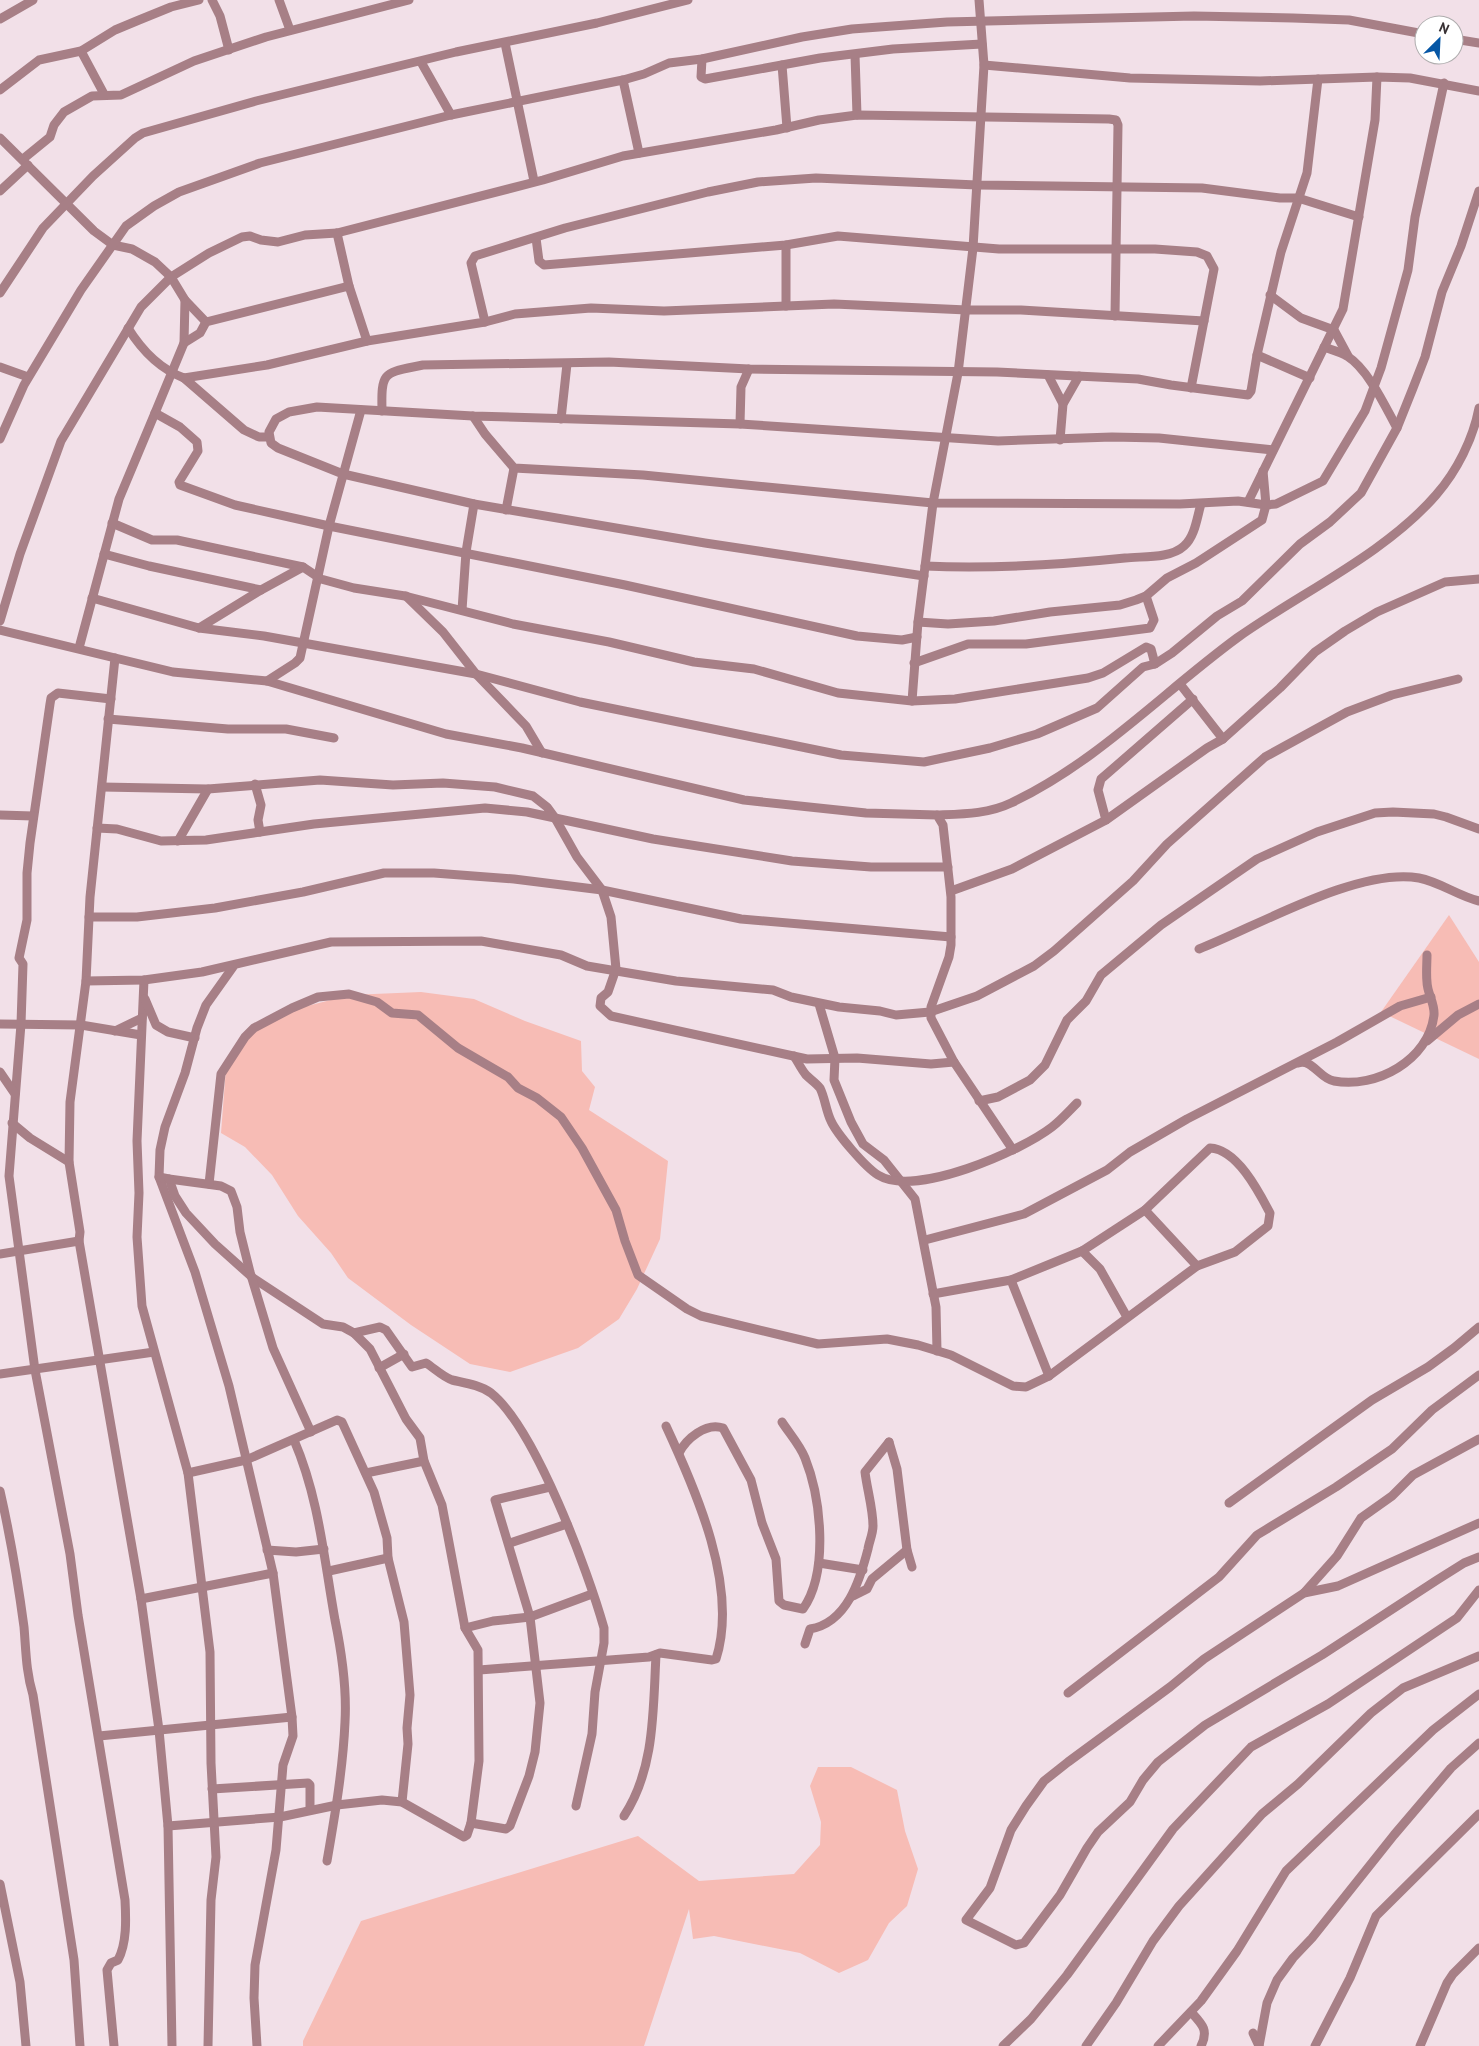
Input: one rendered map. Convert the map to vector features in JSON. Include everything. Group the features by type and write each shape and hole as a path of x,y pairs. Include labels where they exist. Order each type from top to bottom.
{"street":[{"path":"0,18 33,0"},
{"path":"0,90 39,60 81,51 115,30 183,3 199,0"},
{"path":"212,0 220,16 229,50"},
{"path":"279,0 290,30"},
{"path":"0,191 50,137 59,117 69,108 92,96 104,94 121,95 194,62 229,50 290,30 409,0"},
{"path":"0,293 43,228 126,145 143,133 256,101 505,43 597,24 688,0"},
{"path":"912,701 918,622 933,503 958,373 973,248 984,65 979,20 979,0"},
{"path":"0,439 28,377 81,290 132,220 180,192 260,163 451,116 622,80 644,74 668,63 702,59 802,36 852,28 979,20 1194,16 1349,20 1414,32"},
{"path":"1464,41 1479,43"},
{"path":"505,43 534,181"},
{"path":"702,59 700,73 701,77 705,79 782,65 893,49 982,44"},
{"path":"81,51 104,94"},
{"path":"855,55 857,115"},
{"path":"421,62 451,116"},
{"path":"782,65 787,128"},
{"path":"984,65 1130,78 1260,81 1377,77 1410,78 1479,91"},
{"path":"1248,502 1334,330 1347,294 1374,120 1377,77"},
{"path":"382,411 383,380 387,375 410,367 423,365 609,362 749,369 1080,376 1138,379 1248,395 1251,392 1257,355 1281,252 1307,173 1318,79"},
{"path":"622,80 639,153"},
{"path":"473,416 485,434 514,468 643,475 933,503 1201,504 1248,502 1266,505 1276,504 1323,481 1359,425 1374,388 1408,270 1415,217 1444,83"},
{"path":"0,621 20,554 62,441 128,328 142,307 171,277 209,253 242,236 278,242 304,236 336,233 639,153 787,128 819,120 857,115 981,118 1049,116 1116,120 1118,125 1115,316"},
{"path":"0,138 94,231 113,244 128,247 147,256 171,277 185,300 206,322"},
{"path":"485,322 471,263 472,258 566,228 708,192 758,182 844,178 977,185 1188,188 1280,198 1298,198 1358,217"},
{"path":"92,598 199,628 264,636 476,674 580,702 856,757 924,762 990,748 1036,734 1091,712 1143,668 1154,664 1172,653 1217,616 1242,601 1300,544 1349,506 1365,486 1397,428 1425,357 1442,292 1461,246 1479,191"},
{"path":"336,233 349,286 367,341"},
{"path":"536,238 540,261 544,265 786,245 838,236 973,248 1115,249 1197,252 1207,256 1214,268 1191,388"},
{"path":"786,245 786,306"},
{"path":"184,342 200,333 206,322 349,286"},
{"path":"1270,295 1301,318 1334,330 1348,356 1374,388 1397,428"},
{"path":"79,648 119,499 173,374 184,342 185,300"},
{"path":"184,378 266,364 367,341 485,322 515,314 591,308 664,311 866,304 966,310 1022,310 1204,321"},
{"path":"128,328 140,347 173,374 184,378 244,430 259,437 268,437"},
{"path":"1324,347 1348,356"},
{"path":"1257,355 1310,378"},
{"path":"561,419 567,364"},
{"path":"0,366 28,377"},
{"path":"740,424 741,388 749,369"},
{"path":"1048,375 1063,404"},
{"path":"1060,440 1063,404 1080,376"},
{"path":"924,576 474,504 343,474 278,448 268,437 272,424 289,412 317,407 473,416 740,424 998,441 1112,437 1159,438 1273,450"},
{"path":"0,630 173,672 267,681 446,734 542,753 669,784 761,803 866,813 972,814 1010,803 1076,765 1237,638 1371,550 1435,496 1460,459 1477,420 1479,408"},
{"path":"267,681 300,658 329,526 361,410"},
{"path":"155,413 180,427 197,442 198,451 179,482 180,485 235,504 329,526 466,552 857,636 902,640 917,637"},
{"path":"506,510 514,468"},
{"path":"918,622 948,624 994,621 1050,612 1120,605 1146,596 1167,578 1196,563 1261,522 1266,505 1263,471"},
{"path":"462,610 466,552 474,504"},
{"path":"926,566 1014,567 1171,553 1186,545 1194,530 1201,504"},
{"path":"112,523 152,540 176,540 303,567 317,577 354,588 405,596 514,624 609,642 694,662 754,669 838,693 912,701 955,699 1088,678 1103,673 1146,648 1151,649 1154,664"},
{"path":"104,554 149,566 261,590"},
{"path":"199,628 303,567"},
{"path":"951,891 1021,865 1106,820 1207,748 1223,739 1280,688 1315,652 1377,612 1445,582 1479,579"},
{"path":"405,596 443,632 476,674 526,726 542,753"},
{"path":"914,663 968,644 1026,644 1150,628 1154,620 1146,596"},
{"path":"115,658 89,917 86,981 70,1102 70,1162 80,1232 79,1241 141,1599 159,1730 168,1826 172,2046"},
{"path":"86,981 144,980 233,967 288,950 331,942 481,941 561,955 586,966 616,969 676,981 773,990 819,1004 880,1011 896,1015 930,1012 977,996 1040,961 1133,881 1167,844 1265,757 1347,712 1392,694 1458,679"},
{"path":"1180,684 1223,739"},
{"path":"111,699 58,693 52,698 33,816 27,873 28,920 19,958 22,964 21,1024 9,1176 35,1370 70,1554 78,1615 127,1919 121,1956 118,1960 111,1963 107,1970 114,2046"},
{"path":"1106,820 1098,790 1101,779 1193,699"},
{"path":"108,719 228,729 286,729 334,738"},
{"path":"102,786 208,789 320,780 393,785 495,786 533,796 547,807 577,857 602,890 611,917 616,969 608,992 600,1002 604,1012 611,1016 815,1059 835,1058 931,1064 954,1062"},
{"path":"255,784 261,805 258,820 260,832"},
{"path":"178,841 208,789"},
{"path":"97,828 117,829 151,839 178,841 206,840 360,819 481,808 501,809 555,818 654,839 792,861 870,867 948,867"},
{"path":"979,1101 998,1097 1030,1080 1045,1065 1067,1020 1086,1001 1101,976 1161,925 1257,859 1317,832 1376,813 1434,814 1479,829"},
{"path":"2,814 33,816"},
{"path":"937,815 943,825 951,891 951,937 949,957 930,1012 934,1027 954,1062 1013,1150"},
{"path":"89,917 137,917 215,908 389,873 469,875 602,890 741,919 951,937"},
{"path":"1199,949 1227,938 1261,920 1333,892 1384,878 1418,878 1435,883 1465,898 1479,901"},
{"path":"1424,1043 1432,1028 1434,1012 1432,997 1426,983 1427,955"},
{"path":"233,967 206,1005 185,1073 165,1127 160,1150 159,1177 201,1292 229,1386 273,1573 292,1717 293,1736 286,1753 281,1784 276,1850 254,1965 257,2046"},
{"path":"144,980 138,1098 138,1237 142,1306 188,1473 210,1652 212,1788 216,1857 211,1900 208,2046"},
{"path":"209,1184 221,1074 245,1037 254,1028 292,1008 318,998 349,994 377,1002 392,1013 418,1015 458,1048 508,1077 518,1088 537,1098 561,1117 582,1148 616,1210 638,1275 687,1309 702,1316 818,1344 888,1339 951,1355 1013,1386 1026,1387 1049,1376 1197,1266 1235,1252 1268,1226 1270,1213 1248,1176 1219,1148 1210,1148 1145,1210 1082,1251 1011,1280 933,1294"},
{"path":"144,996 156,1025 168,1032 195,1038"},
{"path":"925,1240 1024,1214 1107,1170 1130,1152 1187,1119 1400,1006 1432,997"},
{"path":"819,1004 835,1058 834,1080 861,1141 885,1162 915,1199 925,1240 936,1307 937,1351"},
{"path":"1284,1068 1302,1062 1310,1064 1332,1081 1358,1083 1381,1077 1409,1059 1424,1043 1458,1015 1479,1004"},
{"path":"115,1031 142,1018"},
{"path":"0,1024 81,1025 141,1035"},
{"path":"794,1056 802,1070 820,1088 829,1118 843,1140 878,1175 898,1180 922,1180 957,1172 1013,1150 1053,1126 1077,1103"},
{"path":"0,1072 15,1094"},
{"path":"12,1123 30,1138 70,1162"},
{"path":"0,1146 10,1146"},
{"path":"159,1177 229,1188 233,1194 253,1278 273,1348 311,1432"},
{"path":"168,1826 280,1817 336,1805 382,1800 402,1802 464,1837 467,1835 471,1824 479,1761 478,1650 465,1628 442,1505 424,1461 420,1438 408,1422 370,1349 354,1333 342,1327 323,1324 253,1278 221,1251 186,1213 175,1196 169,1179"},
{"path":"1145,1210 1197,1266"},
{"path":"0,1254 79,1241"},
{"path":"1082,1251 1100,1269 1127,1317"},
{"path":"1011,1280 1049,1376"},
{"path":"354,1333 380,1327 386,1330 412,1366 426,1364 451,1379 484,1388 502,1403 526,1439 550,1487 567,1524 604,1628 602,1661 595,1692 588,1761 576,1806"},
{"path":"1229,1504 1372,1400 1428,1367 1479,1327"},
{"path":"0,1374 154,1352"},
{"path":"379,1368 404,1354"},
{"path":"1068,1693 1219,1576 1257,1535 1392,1450 1432,1410 1479,1375"},
{"path":"188,1473 246,1460 339,1420 374,1492 404,1622 410,1679 408,1744 402,1802"},
{"path":"679,1453 693,1435 713,1427 723,1428 751,1480 762,1523 776,1558 779,1601 781,1604 803,1609 810,1596 819,1563 819,1519 809,1468 804,1455 782,1422"},
{"path":"479,1670 508,1670 656,1655 660,1653 714,1660 718,1653 724,1609 719,1572 699,1504 666,1426"},
{"path":"1479,1439 1413,1475 1392,1496 1361,1518 1337,1556 1304,1593 1204,1659 1170,1687 1044,1781 1011,1830 990,1888 966,1920 1016,1945 1024,1944 1060,1896 1098,1832 1130,1802 1143,1780 1158,1762 1205,1725 1322,1655 1464,1563 1479,1557"},
{"path":"294,1440 309,1479 316,1505 343,1658 345,1722 336,1805 327,1861"},
{"path":"853,1596 863,1570 873,1526 865,1472 889,1442 897,1469 907,1550 912,1567"},
{"path":"366,1473 424,1461"},
{"path":"471,1824 508,1828 523,1795 535,1752 539,1723 540,1703 530,1616 510,1543 495,1500 550,1487"},
{"path":"0,1491 24,1627 27,1672 34,1704 74,1960 80,2046"},
{"path":"1304,1593 1338,1586 1479,1523"},
{"path":"510,1543 567,1524"},
{"path":"267,1550 302,1552 324,1550"},
{"path":"805,1644 810,1630 819,1628 853,1596 867,1589 872,1579 907,1550"},
{"path":"328,1571 388,1558"},
{"path":"819,1563 863,1570"},
{"path":"141,1599 273,1573"},
{"path":"1003,2046 1031,2019 1067,1975 1173,1830 1250,1747 1328,1704 1457,1618 1479,1590"},
{"path":"465,1628 530,1616 592,1594"},
{"path":"624,1816 634,1801 642,1782 649,1749 656,1655"},
{"path":"1086,2046 1116,2003 1153,1941 1179,1906 1262,1814 1298,1784 1371,1713 1403,1688 1479,1656"},
{"path":"1158,2046 1191,2012 1237,1951 1286,1870 1433,1730 1479,1694"},
{"path":"99,1736 292,1717"},
{"path":"1259,2046 1267,2003 1277,1980 1418,1806 1451,1768 1479,1743"},
{"path":"212,1788 308,1783 310,1810"},
{"path":"1315,2046 1350,1978 1376,1916 1479,1814"},
{"path":"0,1884 1,1898 20,1982 26,2046"},
{"path":"1420,2046 1447,1983 1453,1974 1479,1948"},
{"path":"1191,2012 1204,2027 1206,2033 1201,2046"},
{"path":"1253,2033 1259,2046"}],"shaded area":[{"path":"1449,915 1479,962 1479,1059 1381,1012"},
{"path":"421,992 474,999 525,1021 581,1041 582,1071 595,1087 589,1110 668,1161 660,1239 637,1289 619,1319 578,1348 510,1372 470,1364 411,1325 348,1278 331,1253 298,1216 272,1175 245,1147 221,1133 226,1068 262,1022 288,1011 350,995"},
{"path":"818,1767 851,1767 897,1790 905,1831 918,1869 907,1906 889,1923 868,1960 839,1973 800,1953 714,1936 693,1939 689,1909 644,2046 303,2046 303,2041 361,1921 638,1836 699,1881 794,1874 820,1845 821,1822 810,1786"}]}
